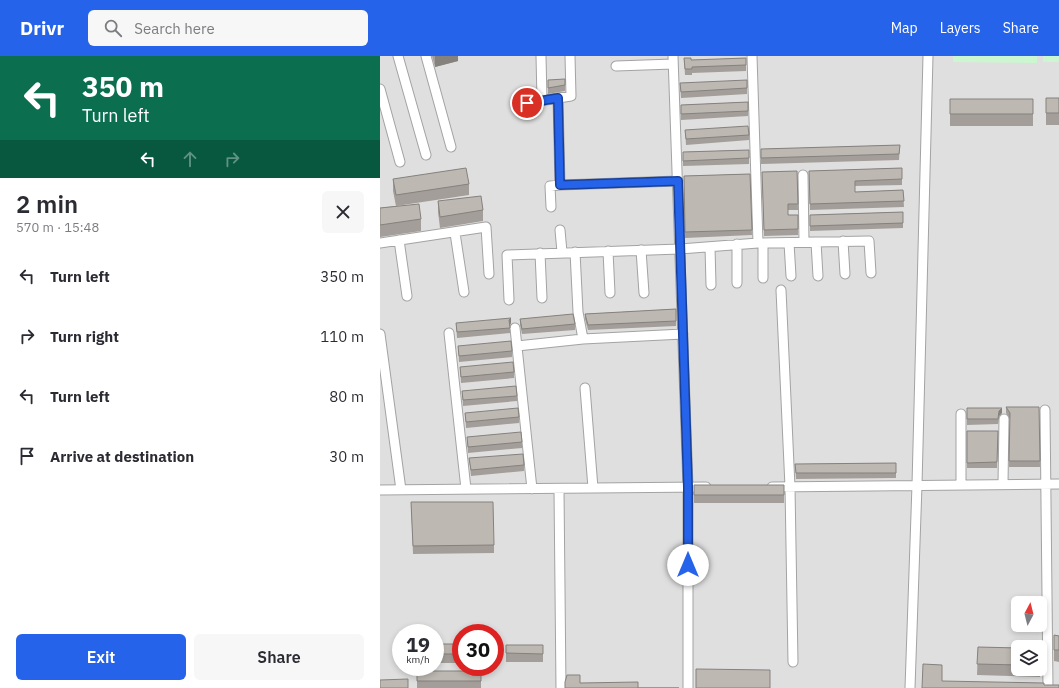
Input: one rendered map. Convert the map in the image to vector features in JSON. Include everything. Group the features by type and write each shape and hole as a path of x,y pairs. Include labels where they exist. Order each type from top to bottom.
{"street":[{"path":"398,56 426,155"},
{"path":"426,56 451,147"},
{"path":"541,56 542,100"},
{"path":"527,103 572,96 570,56"},
{"path":"752,56 764,278"},
{"path":"910,688 918,485 928,56"},
{"path":"616,66 673,60 688,487 688,688"},
{"path":"380,89 400,162"},
{"path":"558,98 560,185"},
{"path":"803,175 804,242"},
{"path":"551,207 550,186 678,181"},
{"path":"380,243 486,227 489,274"},
{"path":"560,230 562,252"},
{"path":"454,233 464,292"},
{"path":"399,240 407,296"},
{"path":"509,300 507,255 680,249 761,243 869,240 871,273"},
{"path":"843,241 845,274"},
{"path":"816,242 818,276"},
{"path":"789,243 791,276"},
{"path":"737,244 737,283"},
{"path":"710,247 711,285"},
{"path":"641,250 644,293"},
{"path":"608,251 610,293"},
{"path":"575,252 578,312 583,339"},
{"path":"540,253 542,298"},
{"path":"781,290 790,487 792,662"},
{"path":"515,328 532,489"},
{"path":"449,333 466,489"},
{"path":"380,334 401,490"},
{"path":"517,346 583,339 683,334"},
{"path":"585,388 593,488"},
{"path":"1045,410 1047,484 1048,688"},
{"path":"961,414 961,485"},
{"path":"1004,419 1004,484"},
{"path":"763,487 1059,484"},
{"path":"380,490 718,487"},
{"path":"559,489 561,688"}],"shaded area":[{"path":"380,56 1059,56 1059,688 380,688"}],"green space":[{"path":"953,56 1037,56 1037,63 953,62"},
{"path":"1043,56 1059,56 1059,62 1043,62"}],"building":[{"path":"684,58 691,58 691,60 746,58 746,65 692,67 692,69 685,69"},
{"path":"565,79 565,85 548,88 548,80"},
{"path":"747,80 747,88 681,92 680,83"},
{"path":"1046,98 1059,98 1059,113 1046,113"},
{"path":"950,99 1033,99 1033,114 950,114"},
{"path":"748,102 748,111 681,114 681,105"},
{"path":"748,126 749,135 686,139 685,130"},
{"path":"900,145 899,154 761,158 761,149"},
{"path":"749,150 749,158 683,161 683,152"},
{"path":"466,168 469,184 396,195 393,179"},
{"path":"902,168 902,179 855,181 855,192 903,190 904,201 810,204 809,171"},
{"path":"797,171 798,204 788,204 788,215 798,215 798,229 764,230 762,172"},
{"path":"750,174 752,230 685,232 684,176"},
{"path":"481,196 483,210 440,217 438,201"},
{"path":"419,204 421,219 380,225 380,208"},
{"path":"903,212 903,223 810,226 810,215"},
{"path":"676,309 676,321 588,325 585,314"},
{"path":"573,314 575,324 522,329 520,319"},
{"path":"511,318 509,320 510,328 457,332 456,323"},
{"path":"511,341 512,351 459,356 458,346"},
{"path":"513,362 514,372 461,377 460,367"},
{"path":"516,386 517,396 463,400 462,391"},
{"path":"1006,407 1039,407 1040,461 1009,461 1010,413"},
{"path":"518,408 519,417 466,422 465,413"},
{"path":"967,408 1002,408 999,411 998,419 967,419"},
{"path":"967,431 998,431 997,462 967,463"},
{"path":"521,432 522,442 468,447 467,437"},
{"path":"523,454 524,465 471,470 469,458"},
{"path":"896,463 896,473 796,473 795,464"},
{"path":"694,485 784,485 784,495 694,495"},
{"path":"411,502 493,502 494,545 413,546"},
{"path":"1054,635 1059,636 1059,650 1054,650"},
{"path":"444,644 452,644 452,654 444,654"},
{"path":"506,645 543,645 543,654 506,653"},
{"path":"978,647 1011,648 1011,665 977,664"},
{"path":"923,664 942,665 942,681 1044,683 1044,685 1059,685 1059,688 922,688"},
{"path":"696,669 770,670 770,688 696,688"},
{"path":"444,671 452,671 452,676 481,676 481,681 417,681 417,676 444,676"},
{"path":"567,675 580,675 580,683 638,682 638,688 565,688"},
{"path":"408,679 408,688 380,688 380,680"}],"route":[{"path":"527,103 558,98 560,185 678,181 688,487 688,565"}]}
